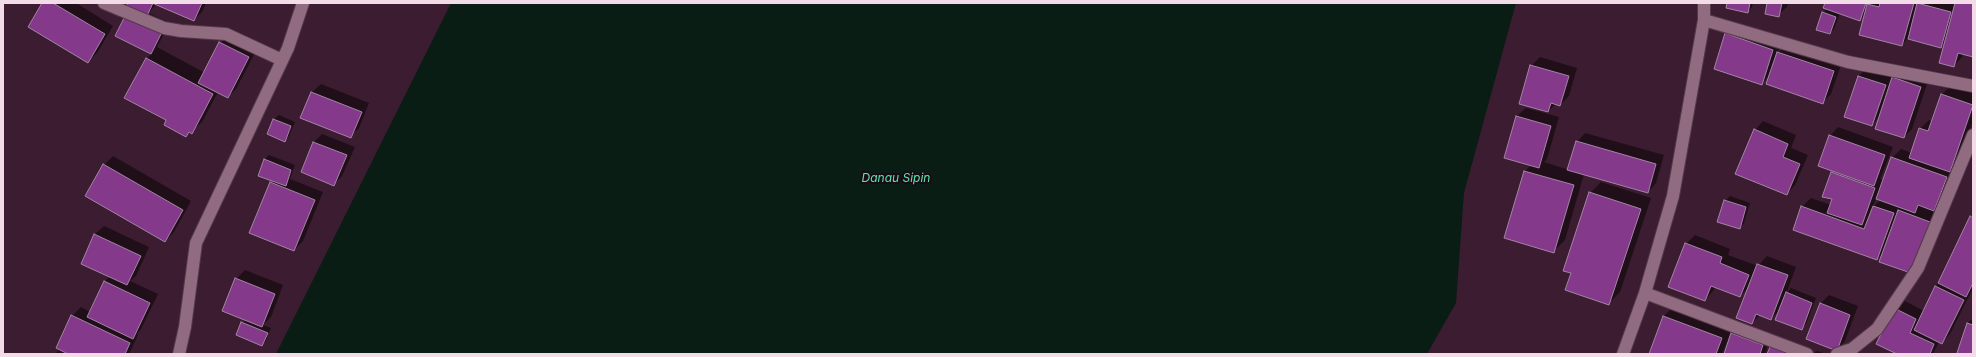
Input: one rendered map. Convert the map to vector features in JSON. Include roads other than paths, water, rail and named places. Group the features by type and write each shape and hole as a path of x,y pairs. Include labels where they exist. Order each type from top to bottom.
{"street":[{"path":"104,3 164,28 181,31 226,34 282,60"},
{"path":"179,354 185,327 196,243 282,60 303,3"},
{"path":"1623,354 1645,293 1673,196 1704,20 1704,3"},
{"path":"1704,20 1848,62 1973,86"},
{"path":"1837,354 1852,349 1877,328 1918,268 1973,135"},
{"path":"1645,293 1807,354"}],"water":[{"name":"Danau Sipin","path":"451,3 1516,3 1464,193 1456,303 1427,354 276,354"}]}
